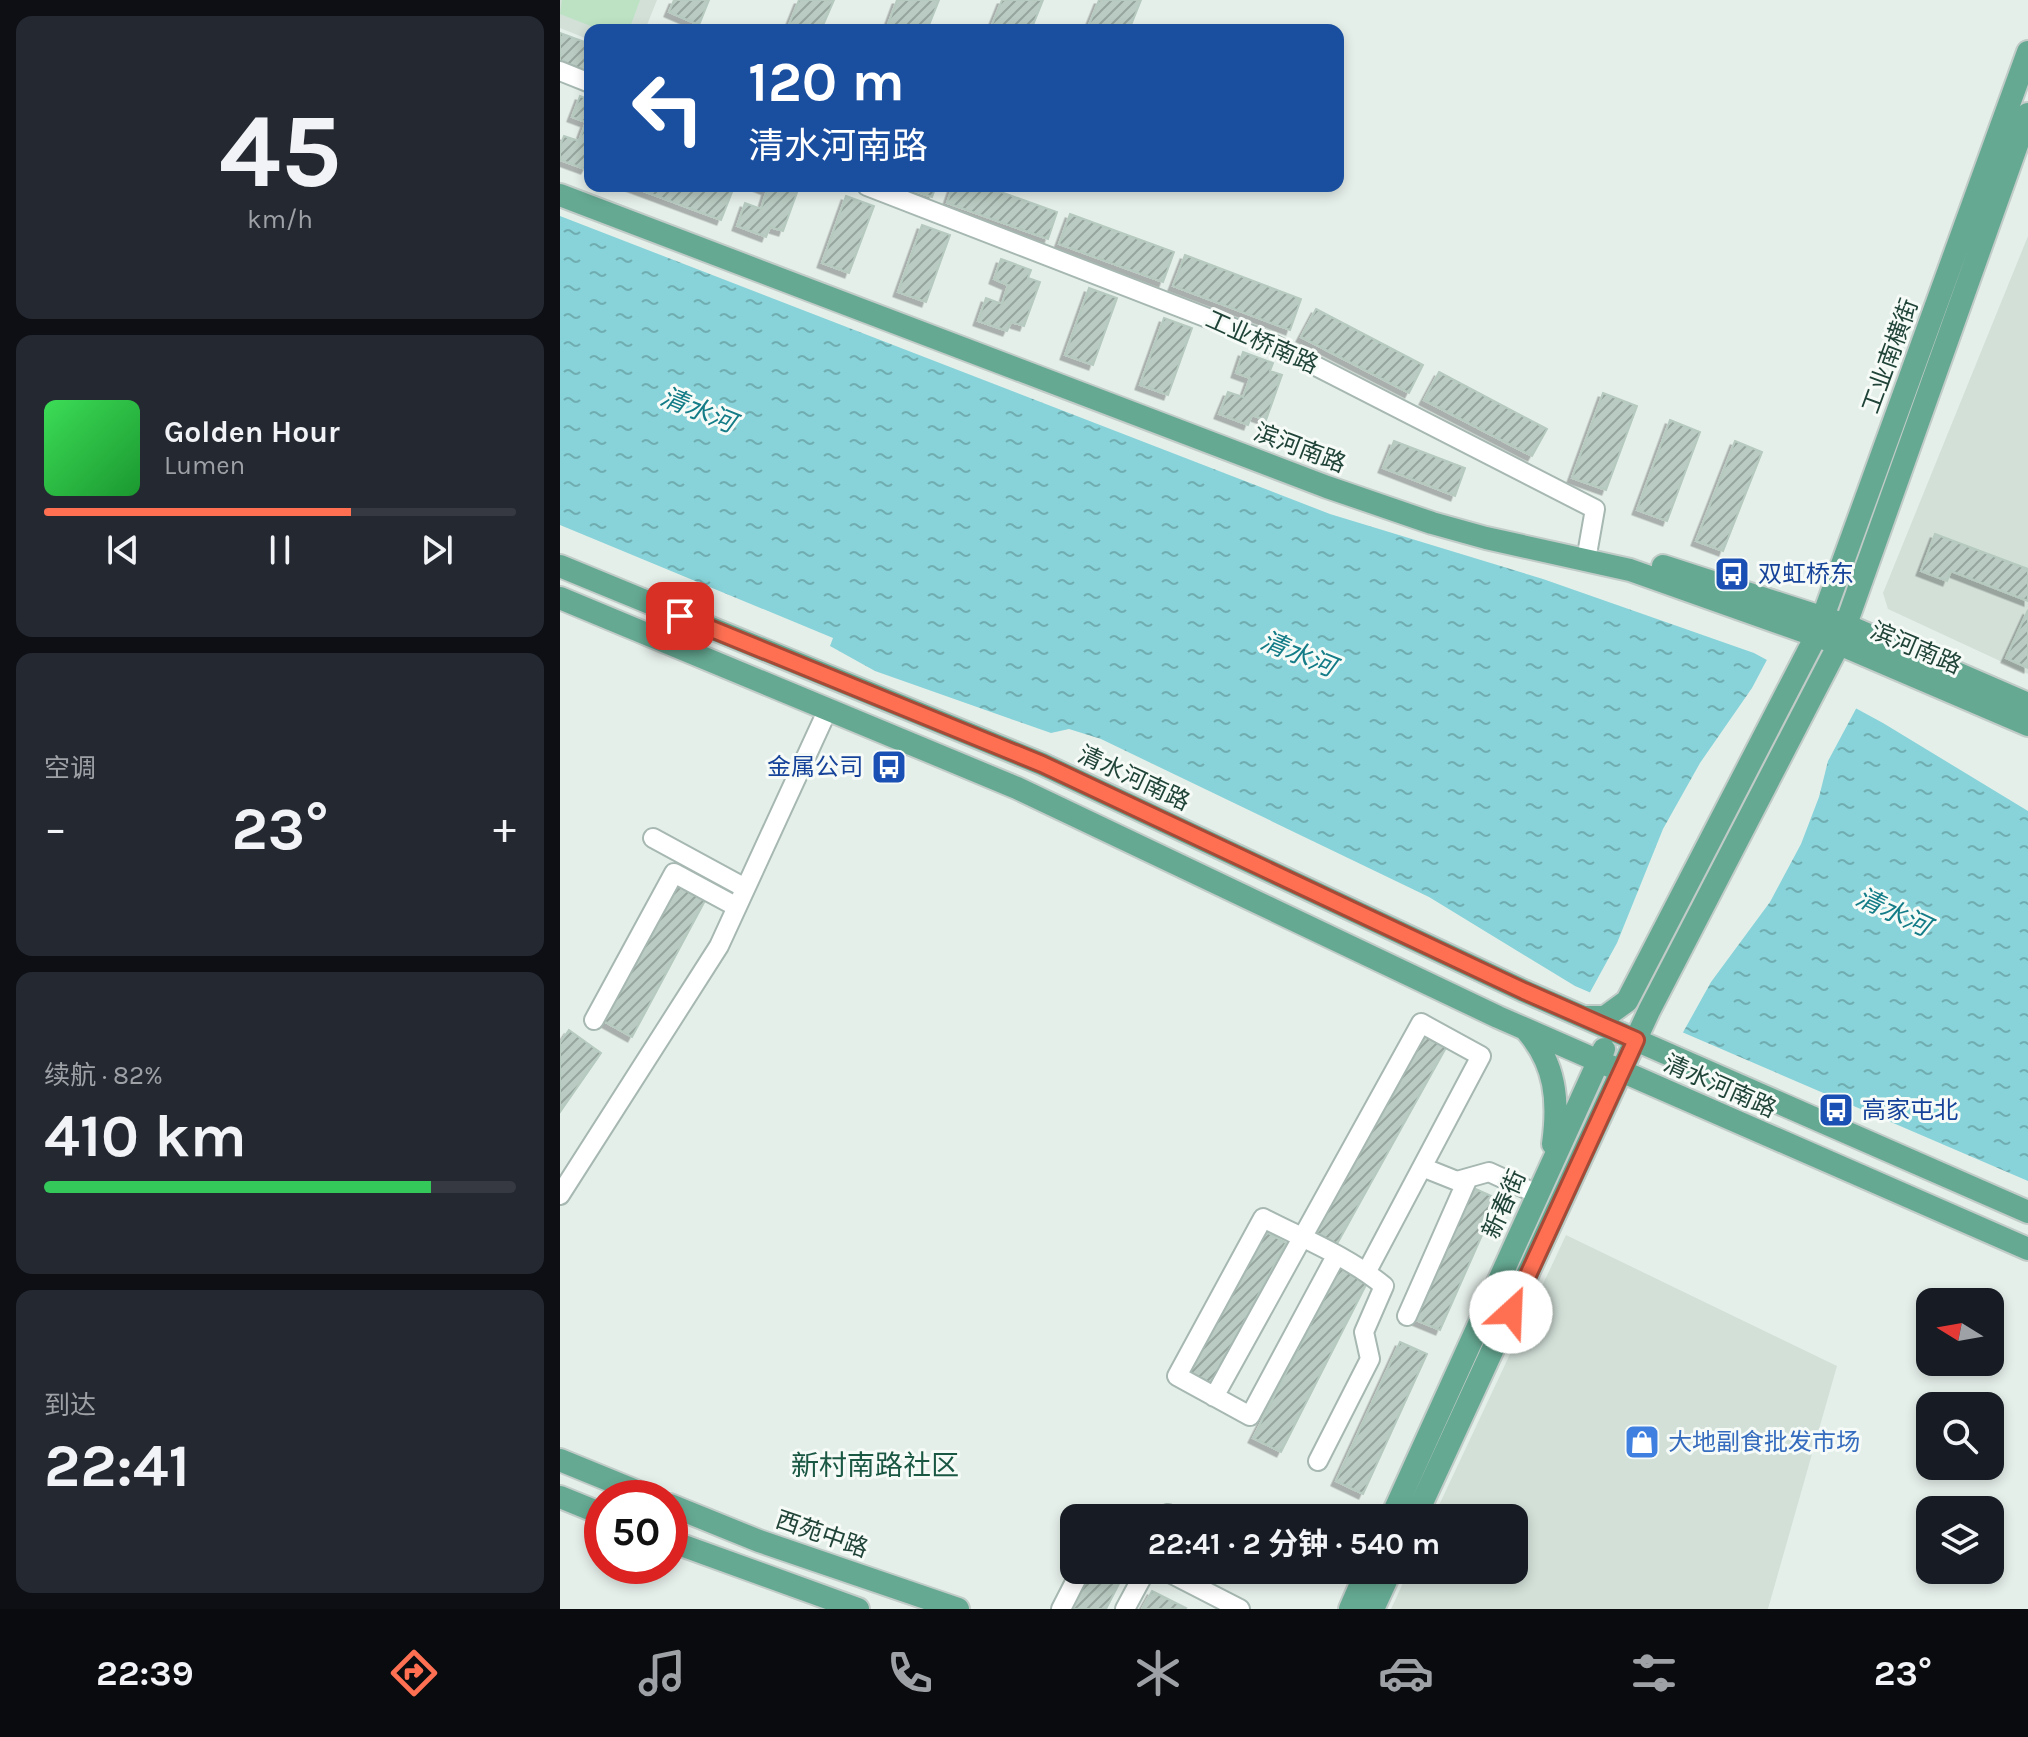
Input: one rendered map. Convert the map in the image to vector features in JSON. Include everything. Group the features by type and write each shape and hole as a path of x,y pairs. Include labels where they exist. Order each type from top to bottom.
{"main road":[{"name":"工业南横街","path":"1627,1001 1820,627 2028,52"},
{"name":"工业南横街","path":"1649,1011 1842,634 2028,114"},
{"name":"滨河南路","path":"560,183 1394,499 1587,554"},
{"name":"滨河南路","path":"560,195 1327,487 1432,523 1587,554 1627,555 2028,704"},
{"name":"清水河南路","path":"560,566 1042,764 1581,1016 2028,1212"},
{"name":"清水河南路","path":"560,598 1017,788 1526,1030 2028,1249"},
{"name":"滨河南路","path":"1842,634 2028,725"},
{"path":"1581,1016 1605,1017 1627,1001"},
{"name":"新春街","path":"1397,1504 1627,1001"},
{"path":"1421,1504 1649,1011"},
{"path":"1649,1011 1655,1042 1666,1053"},
{"path":"1526,1030 1541,1047 1554,1084 1557,1116 1551,1164"},
{"path":"1603,1112 1621,1097 1651,1090 1671,1093"},
{"path":"560,1460 609,1480"},
{"path":"560,1497 584,1507"},
{"name":"西苑中路","path":"688,1512 759,1541 958,1609"},
{"path":"688,1548 858,1609"},
{"path":"1350,1609 1361,1584"},
{"path":"1373,1609 1385,1584"}],"street":[{"path":"560,71 584,81"},
{"name":"工业桥南路","path":"882,192 1267,341 1595,509 1587,554"},
{"path":"560,1195 719,946 828,709"},
{"path":"653,838 745,888"},
{"path":"594,1020 674,873 737,907"},
{"path":"1214,1397 1421,1023 1481,1056 1367,1271"},
{"path":"1422,1167 1457,1181 1489,1172 1537,1194"},
{"path":"1407,1316 1468,1178"},
{"path":"1318,1461 1370,1359 1364,1332 1384,1286 1367,1271 1263,1218 1177,1376 1250,1416 1336,1256"},
{"path":"1061,1609 1074,1584"},
{"path":"1125,1609 1138,1584"},
{"path":"1182,1584 1204,1601 1240,1609"}],"shaded area":[{"path":"560,0 657,0 647,24 584,24 584,38 560,28"},
{"path":"2028,236 2028,674 1888,609 1883,593"},
{"name":"大地副食批发市场","path":"1566,1235 1837,1366 1768,1609 1391,1609 1403,1584 1528,1584 1528,1504 1440,1504"}],"green space":[{"path":"562,0 640,0 631,24 586,24 560,14"}],"water":[{"name":"清水河","path":"560,216 1330,514 1543,579 1754,653 1883,723 2028,811 2028,1181 1575,986 1429,897 1101,739 1069,729 1051,733 875,671 830,646 833,638 560,525"}],"pier":[{"path":"1769,656 1858,705 1828,761 1819,797 1801,844 1770,902 1711,982 1681,1036 1588,996 1617,943 1663,829 1700,763 1752,688"}],"building":[{"path":"674,0 709,0 699,24 669,12"},
{"path":"799,0 834,0 824,24 789,24"},
{"path":"897,0 939,0 929,24 888,24"},
{"path":"1002,0 1043,0 1033,24 992,24"},
{"path":"1099,0 1141,0 1131,24 1089,24"},
{"path":"560,33 584,42 584,73 560,64"},
{"path":"580,96 584,98 584,121 572,117"},
{"path":"584,127 584,169 560,160 564,136 579,141"},
{"path":"646,192 732,192 721,220"},
{"path":"766,192 797,192 783,231 770,227 766,237 737,226 745,203 761,209"},
{"path":"917,192 934,192 932,197"},
{"path":"951,192 1001,192 1057,212 1048,239 947,203"},
{"path":"846,196 874,206 849,273 822,263"},
{"path":"1070,214 1174,252 1163,282 1059,244"},
{"path":"922,225 950,235 926,302 898,292"},
{"path":"1185,255 1301,299 1290,330 1173,286"},
{"path":"1001,259 1031,270 1028,278 1040,282 1024,326 1011,322 1007,331 978,321 986,298 1002,304 1008,285 994,279"},
{"path":"1089,288 1117,298 1093,365 1065,355"},
{"path":"1316,309 1423,365 1409,393 1301,337"},
{"path":"1164,318 1192,328 1168,395 1140,385"},
{"path":"1243,352 1273,363 1270,371 1282,375 1266,420 1252,415 1248,425 1219,414 1228,392 1243,397 1250,378 1236,373"},
{"path":"1439,372 1547,429 1532,456 1424,400"},
{"path":"1603,393 1637,406 1606,490 1572,478"},
{"path":"1670,420 1700,432 1667,521 1637,510"},
{"path":"1394,441 1465,468 1455,496 1383,468"},
{"path":"1735,441 1762,452 1723,551 1696,541"},
{"path":"1935,534 2028,569 2028,601 1951,571 1947,581 1921,571"},
{"path":"2028,610 2028,668 2006,658"},
{"path":"677,881 707,897 632,1037 602,1020"},
{"path":"569,1030 601,1053 560,1112 560,1043"},
{"path":"1422,1032 1447,1046 1337,1244 1311,1230"},
{"path":"1469,1186 1498,1199 1440,1330 1411,1318"},
{"path":"1259,1228 1286,1243 1208,1389 1180,1375"},
{"path":"1340,1267 1368,1281 1281,1452 1253,1438"},
{"path":"1400,1342 1427,1354 1363,1494 1336,1481"},
{"path":"1076,1584 1119,1584 1106,1609 1063,1609"},
{"path":"1152,1591 1186,1608 1142,1609"}],"place":[{"name":"双虹桥东","path":"1732,574"},
{"name":"金属公司","path":"889,767"},
{"name":"高家屯北","path":"1836,1110"},
{"name":"大地副食批发市场","path":"1642,1442"}],"district":[{"name":"新村南路社区","path":"875,1465"}],"route":[{"path":"680,616 1042,764 1524,991 1636,1040 1511,1312"}]}
